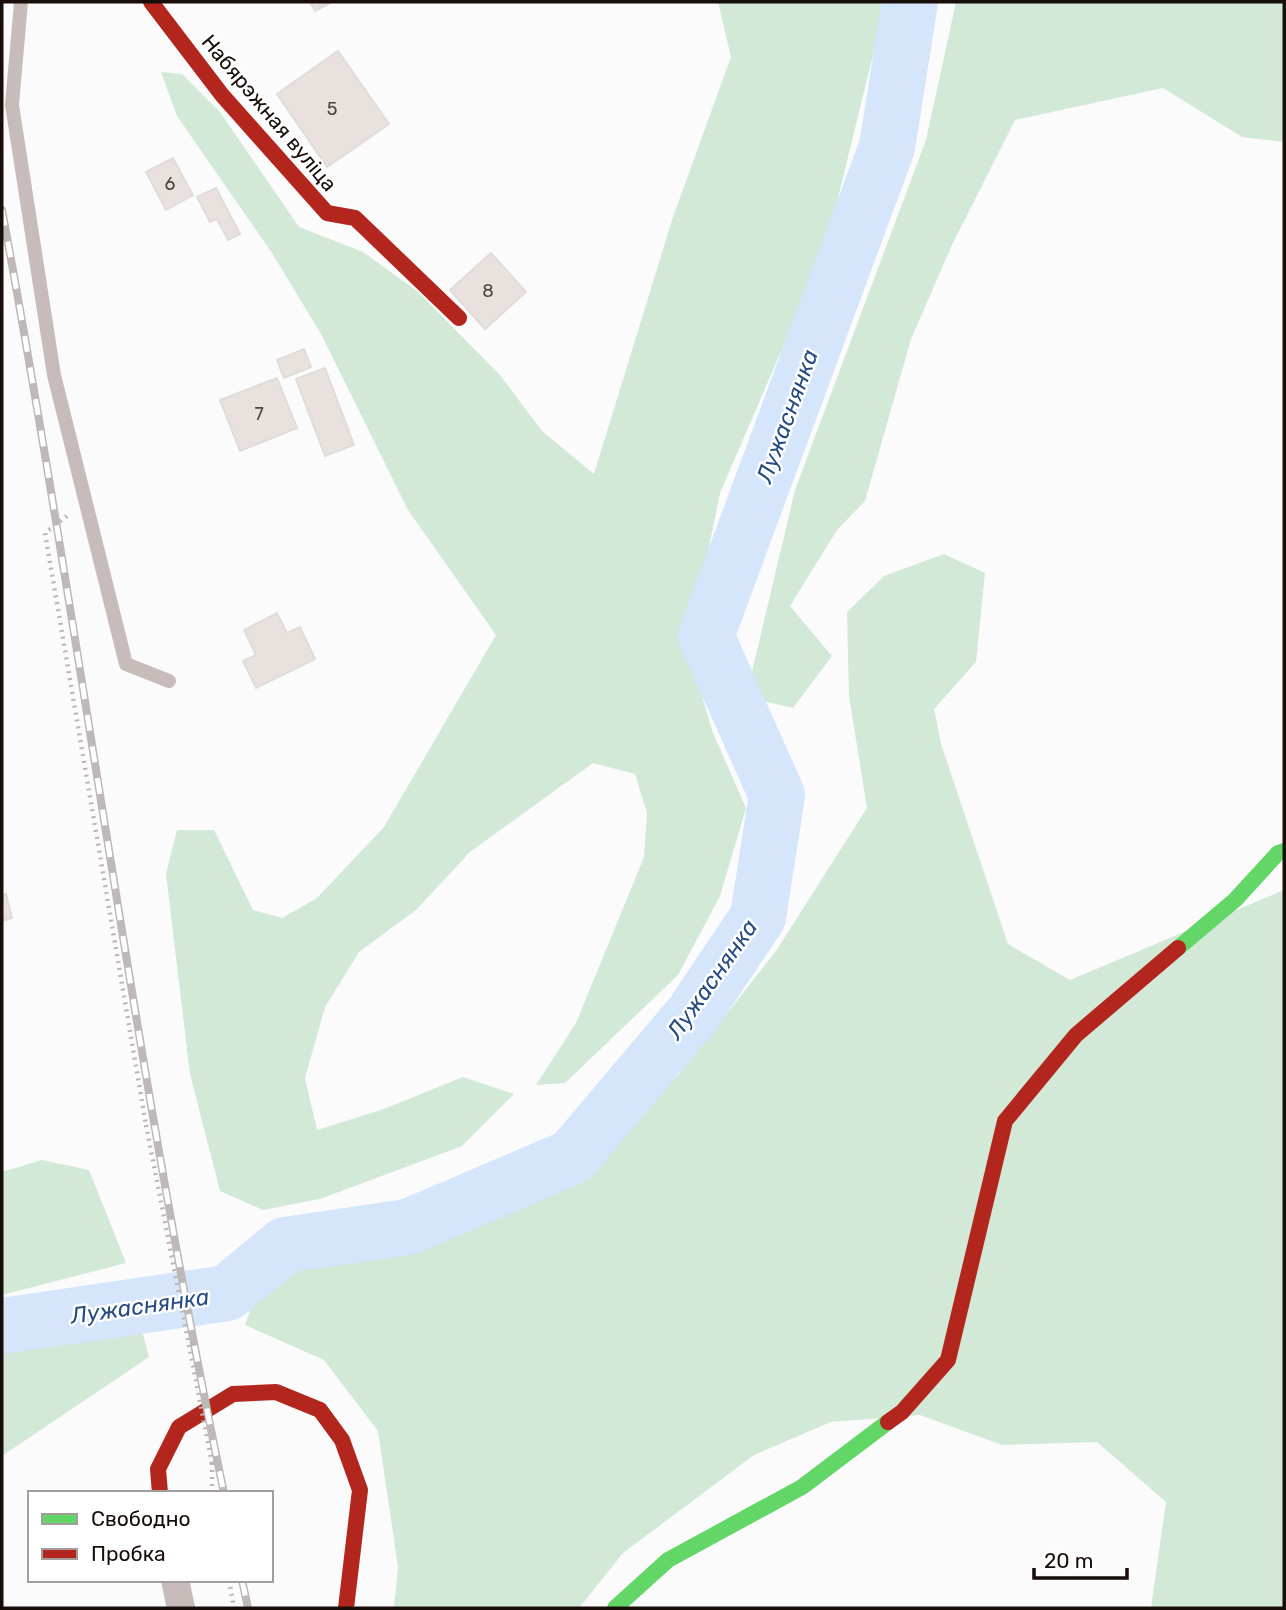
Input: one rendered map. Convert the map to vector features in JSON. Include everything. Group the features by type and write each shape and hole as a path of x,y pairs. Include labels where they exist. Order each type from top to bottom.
{"street":[{"name":"Набярэжная вуліца","path":"151,2 222,95 327,213 355,218 459,318"},
{"path":"615,1608 668,1560 802,1487 902,1412 939,1371 948,1360 1005,1121 1076,1035 1235,900 1278,853 1284,851"},
{"path":"160,1491 158,1469 179,1427 233,1394 276,1392 320,1410 342,1440 360,1490 346,1608"},
{"path":"175,1582 181,1608"}],"lane":[{"path":"21,2 12,105 54,375 126,664 169,681"}],"path":[{"path":"87,506 57,520 45,533 146,1125 212,1463 212,1491"},
{"path":"229,1582 234,1608"}],"green space":[{"path":"718,2 886,2 826,247 720,493 688,649 713,733 746,808 720,896 678,975 565,1083 536,1085 576,1023 644,857 647,813 635,774 593,763 470,852 416,910 359,952 325,1007 305,1078 317,1130 384,1109 463,1077 514,1094 462,1146 320,1199 263,1210 220,1191 190,1074 166,874 177,830 214,830 253,910 282,918 317,898 384,827 496,635 408,510 321,334 272,253 177,116 161,72 182,74 220,112 299,227 363,252 417,291 500,375 542,431 594,474 673,217 731,57"},
{"path":"956,2 1284,2 1284,142 1242,137 1163,88 1015,120 952,245 911,339 865,501 837,530 790,606 832,656 793,708 746,697 795,490 926,140"},
{"path":"944,554 985,573 976,662 934,709 941,744 1008,944 1070,980 1284,890 1284,1608 1151,1608 1166,1502 1097,1442 1002,1445 920,1415 831,1422 754,1455 623,1553 579,1608 394,1608 398,1567 378,1431 324,1360 245,1325 269,1257 392,1243 496,1204 677,1077 776,951 867,808 849,696 847,612 884,576"},
{"path":"42,1160 89,1170 126,1263 2,1295 2,1172"},
{"path":"141,1326 149,1357 2,1456 2,1344"}],"building":[{"path":"310,2 332,2 315,11"},
{"path":"338,51 389,124 327,167 277,94"},
{"path":"173,158 193,195 166,210 146,172"},
{"path":"216,188 240,234 228,240 217,219 210,222 197,197"},
{"path":"491,253 526,292 485,329 450,290"},
{"path":"304,349 311,367 284,378 277,360"},
{"path":"325,368 354,445 325,456 296,379"},
{"path":"277,378 297,428 240,451 220,400"},
{"path":"277,613 287,633 300,627 315,659 256,688 243,661 256,655 244,630"},
{"path":"6,894 12,918 2,921 2,895"}],"waterway":[{"name":"Лужаснянка","path":"2,1326 227,1293 285,1245 408,1227 572,1157 693,1014 758,917 777,795 706,636 887,147 910,2"}],"railway":[{"path":"2,210 58,531 135,1013 192,1333 224,1491"},
{"path":"242,1582 248,1608"}],"traffic: fast":[{"path":"1178,948 1235,900 1278,853 1284,851"},
{"path":"615,1608 668,1560 802,1487 888,1422"}],"traffic: jam":[{"path":"151,2 222,95 327,213 355,218 459,318"},
{"path":"888,1422 902,1412 948,1360 1005,1121 1076,1035 1178,948"},
{"path":"160,1491 158,1469 179,1427 233,1394 276,1392 320,1410 342,1440 360,1490 346,1608"}]}
